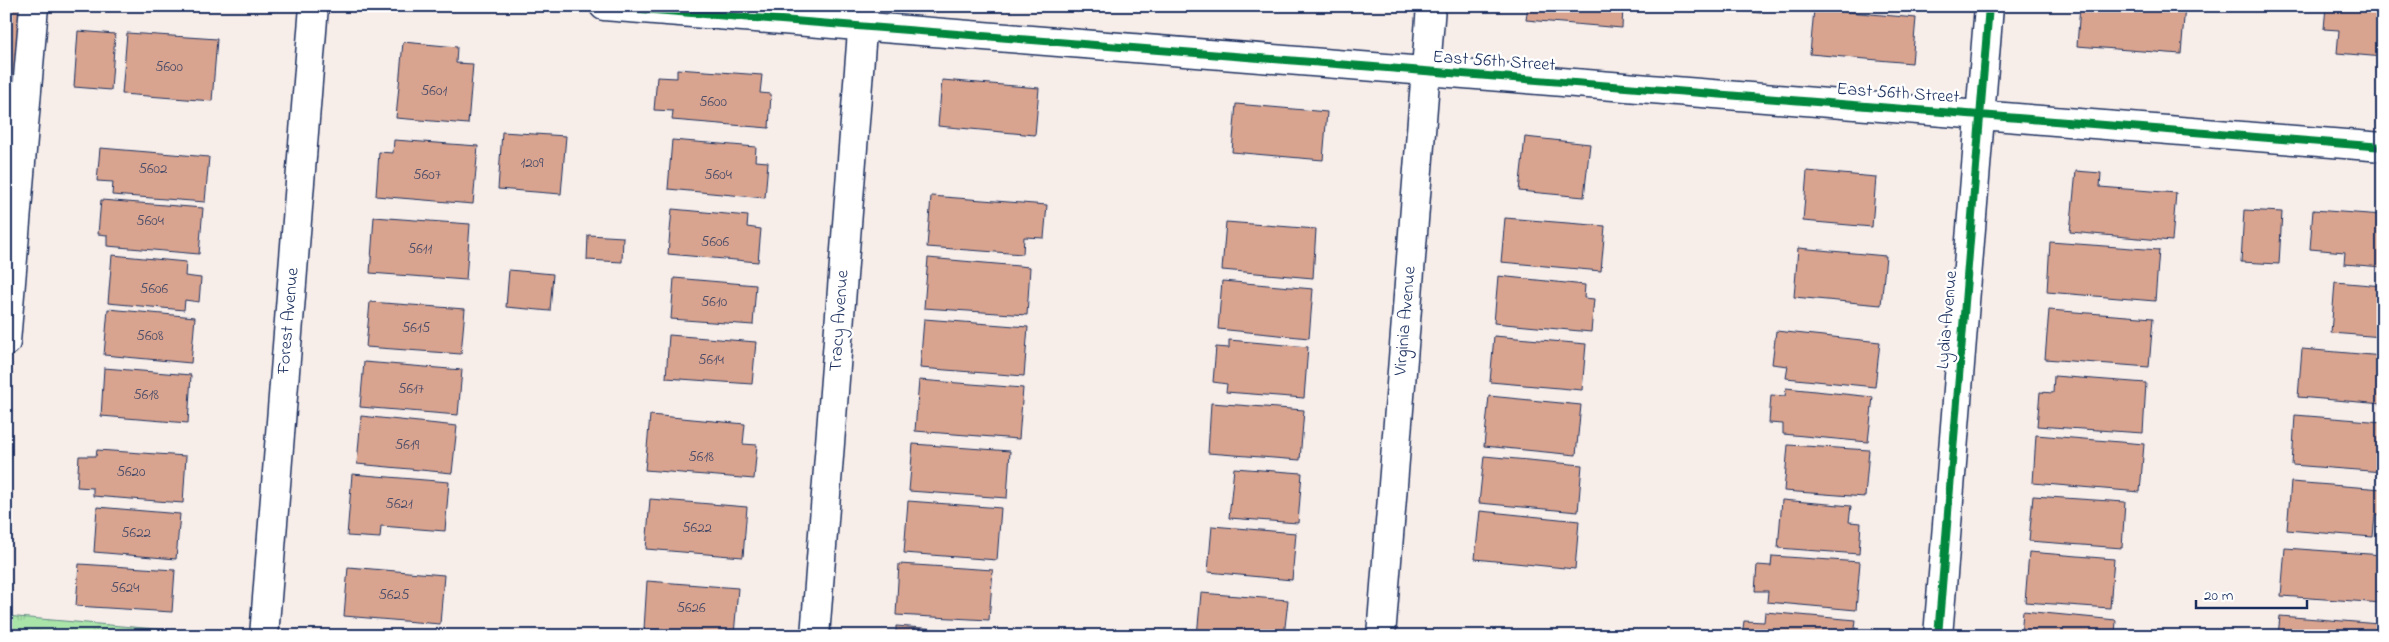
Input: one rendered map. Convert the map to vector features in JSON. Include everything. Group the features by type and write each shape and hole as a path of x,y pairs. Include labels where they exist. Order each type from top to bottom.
{"street":[{"path":"6,342 34,6"},
{"name":"Forest Avenue","path":"264,636 314,6"},
{"name":"East 56th Street","path":"604,6 863,16 1426,72 2383,147"},
{"name":"Virginia Avenue","path":"1381,636 1432,6"},
{"name":"Lydia Avenue","path":"1938,636 1989,6"},
{"name":"Tracy Avenue","path":"815,636 863,16"}],"green space":[{"path":"6,616 236,636 6,636"}],"building":[{"path":"6,6 23,6 6,215"},
{"path":"1528,6 1623,6 1622,28 1526,20"},
{"path":"1712,6 1762,6 1761,13 1712,9"},
{"path":"1868,6 1912,6 1911,11"},
{"path":"2080,6 2185,6 2181,54 2077,46"},
{"path":"2326,6 2383,6 2383,57 2337,53 2339,30 2324,29"},
{"path":"1814,9 1916,18 1912,63 1810,54"},
{"path":"78,31 115,34 111,90 74,87"},
{"path":"127,33 217,39 212,101 122,94"},
{"path":"403,42 457,47 456,63 473,64 468,124 396,118"},
{"path":"677,69 762,75 760,93 771,94 769,128 672,120 673,111 654,110 657,77 677,78"},
{"path":"942,80 1039,88 1035,135 938,126"},
{"path":"1236,104 1327,112 1323,160 1232,152"},
{"path":"502,132 566,136 561,194 498,189"},
{"path":"1525,137 1590,144 1584,197 1519,191"},
{"path":"394,140 478,146 473,204 376,196 379,152 393,153"},
{"path":"672,140 756,147 755,161 768,162 765,198 668,189"},
{"path":"100,148 209,157 205,202 112,195 113,182 97,181"},
{"path":"1807,171 1876,177 1872,227 1803,221"},
{"path":"2076,171 2101,173 2100,187 2176,193 2172,241 2070,232"},
{"path":"931,196 1047,205 1044,238 1024,237 1023,254 927,247"},
{"path":"101,200 203,208 199,254 107,246 107,235 98,234"},
{"path":"672,209 748,216 747,227 761,229 758,262 668,254"},
{"path":"2244,210 2282,212 2279,264 2241,262"},
{"path":"2313,210 2383,215 2383,267 2344,264 2345,252 2310,249"},
{"path":"374,217 470,224 466,280 370,273"},
{"path":"1505,218 1605,226 1601,271 1501,262"},
{"path":"1226,222 1316,229 1313,278 1222,270"},
{"path":"588,235 623,237 622,262 587,260"},
{"path":"2050,242 2159,250 2155,301 2047,292"},
{"path":"1798,248 1886,256 1881,305 1794,297"},
{"path":"112,255 186,262 185,276 201,278 199,302 185,300 184,310 108,303"},
{"path":"928,258 1030,267 1027,315 924,308"},
{"path":"509,270 553,274 550,311 506,307"},
{"path":"1498,276 1585,285 1584,298 1594,299 1591,332 1494,323"},
{"path":"674,278 756,285 753,325 671,319"},
{"path":"1222,281 1313,289 1309,338 1218,329"},
{"path":"2335,282 2383,286 2383,337 2331,333"},
{"path":"370,302 465,309 461,354 366,347"},
{"path":"108,309 195,317 191,363 104,355"},
{"path":"2049,310 2153,318 2149,367 2045,359"},
{"path":"924,319 1028,327 1024,376 920,368"},
{"path":"1776,331 1880,342 1875,387 1786,378 1788,366 1772,364"},
{"path":"669,335 756,342 752,384 666,378"},
{"path":"1494,336 1586,344 1582,390 1490,382"},
{"path":"1229,340 1308,347 1304,398 1226,392 1227,384 1213,382 1216,347 1229,348"},
{"path":"2302,349 2383,356 2383,404 2298,397"},
{"path":"364,362 462,370 458,415 360,407"},
{"path":"104,368 191,375 188,423 101,416"},
{"path":"2054,376 2146,383 2143,433 2037,426 2040,392 2053,393"},
{"path":"919,380 1023,388 1019,439 915,431"},
{"path":"1786,388 1873,397 1868,442 1783,434 1783,424 1769,423 1771,395 1785,396"},
{"path":"1489,396 1581,405 1576,455 1484,446"},
{"path":"1211,403 1304,410 1300,460 1208,453"},
{"path":"650,415 745,424 743,444 757,445 754,479 645,470"},
{"path":"2295,415 2383,422 2383,472 2292,465"},
{"path":"361,416 457,426 452,473 357,464"},
{"path":"2036,435 2144,444 2140,492 2033,483"},
{"path":"913,444 1010,451 1007,498 909,491"},
{"path":"1788,445 1869,450 1865,497 1784,491"},
{"path":"97,450 186,456 183,503 93,496 93,488 77,487 79,456 96,456"},
{"path":"1484,456 1582,465 1578,512 1479,503"},
{"path":"1234,468 1302,473 1298,523 1229,518"},
{"path":"352,474 449,482 445,531 381,526 380,538 347,536"},
{"path":"2291,482 2383,489 2383,516 2375,515 2373,537 2287,530"},
{"path":"2033,496 2125,502 2122,548 2029,541"},
{"path":"650,499 747,507 743,557 646,549"},
{"path":"1782,500 1851,506 1849,522 1861,523 1859,554 1778,548"},
{"path":"908,501 1001,508 997,560 904,553"},
{"path":"97,507 180,514 176,559 94,552"},
{"path":"1480,511 1579,521 1575,569 1475,559"},
{"path":"1212,526 1296,533 1292,580 1208,572"},
{"path":"2285,548 2383,555 2383,603 2281,596"},
{"path":"2029,552 2114,559 2110,608 2025,602"},
{"path":"1772,556 1860,562 1856,610 1767,602 1768,591 1755,591 1757,565 1771,566"},
{"path":"79,564 175,570 172,612 76,606"},
{"path":"899,564 993,570 989,620 896,615"},
{"path":"348,567 444,575 440,624 344,616"},
{"path":"647,581 738,588 734,635 644,629"},
{"path":"1201,593 1288,600 1284,636 1197,636"},
{"path":"2023,611 2116,620 2115,636 2021,636"},
{"path":"1765,612 1856,620 1854,636 1742,636 1744,621 1764,622"},
{"path":"2280,616 2380,624 2379,636 2278,636"},
{"path":"896,626 989,633 989,636 896,636"}],"cycle path":[{"path":"604,6 2383,147"},
{"path":"1938,636 1989,6"}]}
